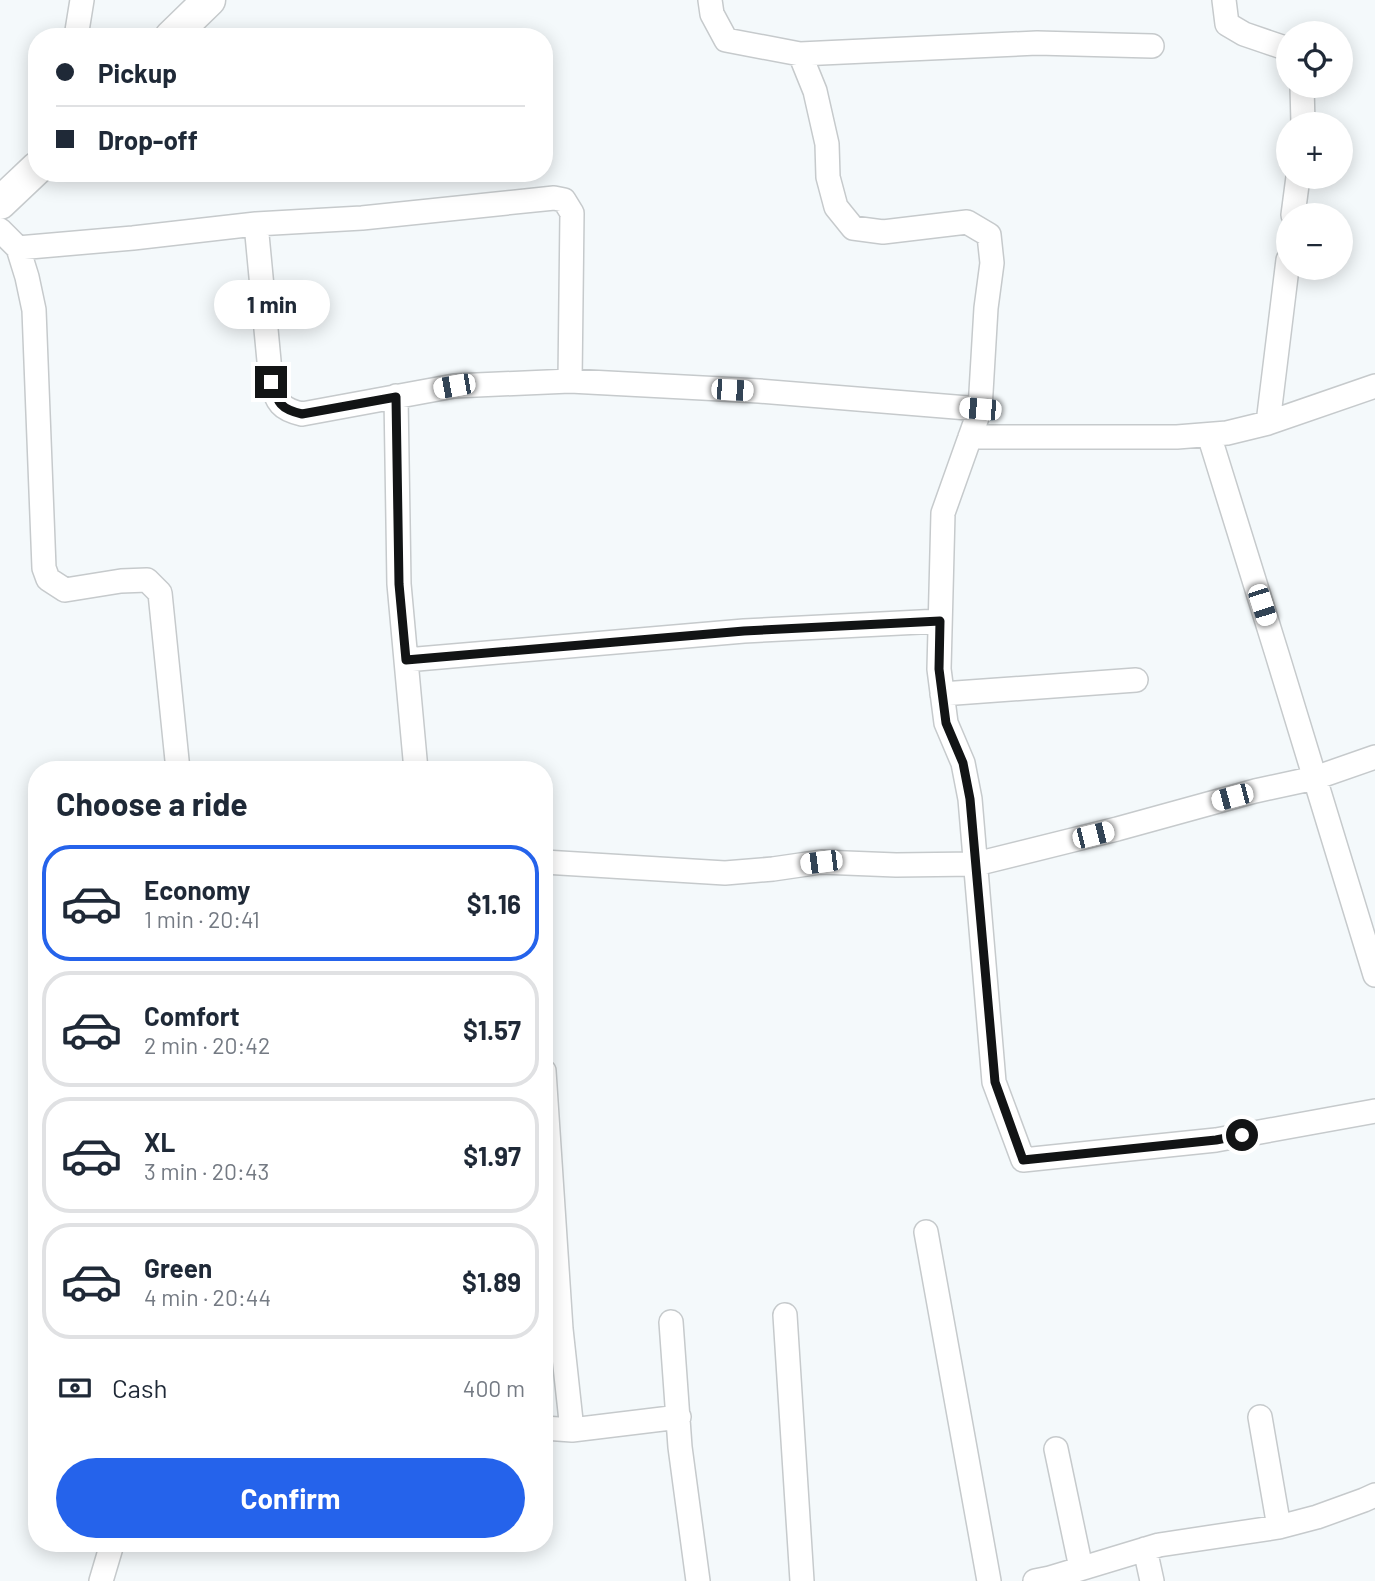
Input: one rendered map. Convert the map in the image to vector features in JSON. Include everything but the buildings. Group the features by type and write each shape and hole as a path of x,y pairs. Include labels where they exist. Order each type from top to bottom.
{"main road":[{"path":"181,28 209,0"}],"street":[{"path":"77,28 82,0"},
{"path":"710,0 712,14 726,40 800,54 1037,43 1152,46"},
{"path":"1224,0 1227,24 1244,34 1276,45"},
{"path":"800,54 816,91 827,144 828,177 836,207 853,228 883,232 967,222 989,235 992,263 986,308 980,409 943,513 939,669 946,723 963,763 970,799 995,1082 1023,1160 1216,1140 1375,1111"},
{"path":"18,248 256,224 362,218 554,198 564,200 572,212 570,381"},
{"path":"256,224 271,382 277,400 287,410 302,414 454,386 570,381 759,391 980,409"},
{"path":"0,230 18,248 34,310 44,568 48,579 65,590 121,581 147,580 160,593 177,761"},
{"path":"1268,422 1286,280"},
{"path":"970,437 1177,437 1227,433 1375,386"},
{"path":"396,397 399,584 415,761"},
{"path":"1209,435 1375,975"},
{"path":"406,660 744,631 940,621"},
{"path":"943,694 1136,680"},
{"path":"553,863 724,873 821,862 976,864 1255,791 1315,778 1375,757"},
{"path":"926,1232 989,1581"},
{"path":"553,1283 572,1430"},
{"path":"785,1315 802,1581"},
{"path":"671,1322 680,1447 698,1581"},
{"path":"1260,1417 1279,1527"},
{"path":"553,1428 572,1430 679,1418"},
{"path":"1056,1449 1081,1568"},
{"path":"1035,1581 1159,1545 1279,1527 1329,1513 1375,1495"},
{"path":"1145,1549 1152,1581"},
{"path":"101,1581 110,1552"}],"route":[{"path":"271,382 277,400 287,410 302,414 396,397 399,584 406,660 744,631 940,621 939,669 946,723 963,763 970,799 995,1082 1023,1160 1242,1135"}]}
